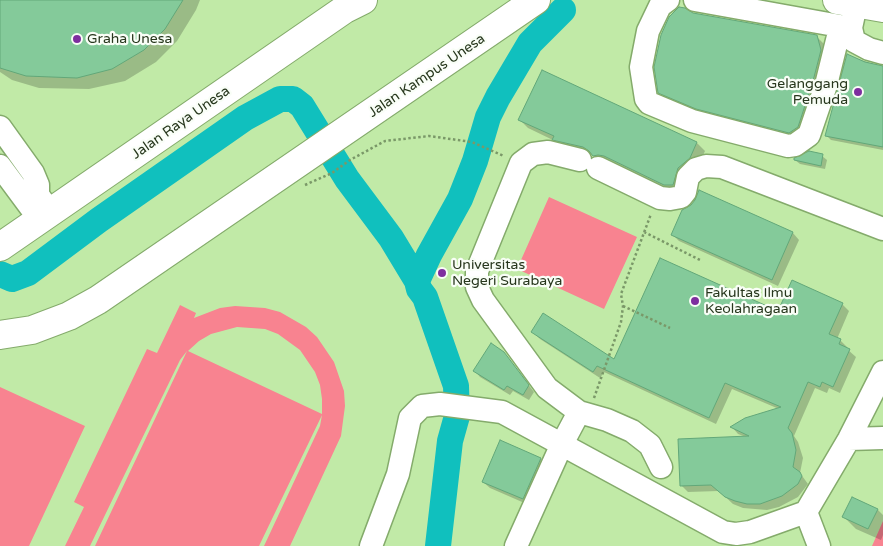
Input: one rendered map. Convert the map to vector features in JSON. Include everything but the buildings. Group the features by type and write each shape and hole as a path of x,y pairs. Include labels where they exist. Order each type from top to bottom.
{"main road":[{"name":"Jalan Raya Unesa","path":"0,247 345,9 363,0"},
{"name":"Jalan Kampus Unesa","path":"333,156 508,11 536,0"},
{"path":"846,15 883,8"},
{"path":"0,335 32,330 69,316 333,156"}],"lane":[{"path":"668,0 660,6 648,31 641,67 646,99 649,104 692,122 788,146 795,145 809,135 826,85 846,15"},
{"path":"695,0 846,15"},
{"path":"846,15 854,41 870,49 883,52"},
{"path":"0,127 33,173 38,185 38,195 45,216"},
{"path":"662,467 650,445 632,431 607,420 583,413 547,388 483,300 477,287 477,272 521,163 533,154 548,152 589,164 660,198 670,199 681,197 685,192 688,177 696,169 706,166 722,167 883,229"},
{"path":"0,166 45,216"},
{"path":"372,546 398,474 410,418 422,406 440,404 475,407 502,412 562,444 718,539 750,532 806,512 849,439 883,372"},
{"path":"516,546 562,444 583,413"},
{"path":"849,439 883,438"},
{"path":"806,512 819,546"}],"path":[{"path":"333,156 385,141 429,136 472,142 490,150"},
{"path":"583,413 621,322 623,306 621,294 647,222 660,198"},
{"path":"644,232 702,261"},
{"path":"623,306 670,328"}],"shaded area":[{"path":"549,197 637,237 604,309 517,269"},
{"path":"180,305 196,313 194,318 220,308 235,306 265,308 280,312 306,327 317,337 334,362 344,391 345,406 341,436 290,546 264,546 320,426 322,415 259,546 95,546 187,351 180,360 90,546 65,546 84,507 74,502 147,349 157,353","holes":["237,327 265,329 278,334 300,350 315,372 320,385 322,414 188,351 199,341 211,334"]},
{"path":"0,387 85,426 29,546 0,546"},
{"path":"883,521 883,546 872,546"}],"waterway":[{"path":"438,546 450,441 457,416 456,386 425,297 419,289 417,281 460,199 475,161 488,117 498,97 530,43 563,10"},
{"path":"0,274 12,279 28,273 99,220 245,118 280,99 293,99 302,106 347,179 391,238 417,281"}],"place":[{"name":"Graha Unesa","path":"77,39"},
{"name":"Gelanggang Pemuda","path":"858,92"},
{"name":"Universitas Negeri Surabaya","path":"442,273"},
{"name":"Fakultas Ilmu Keolahragaan","path":"695,301"}]}
